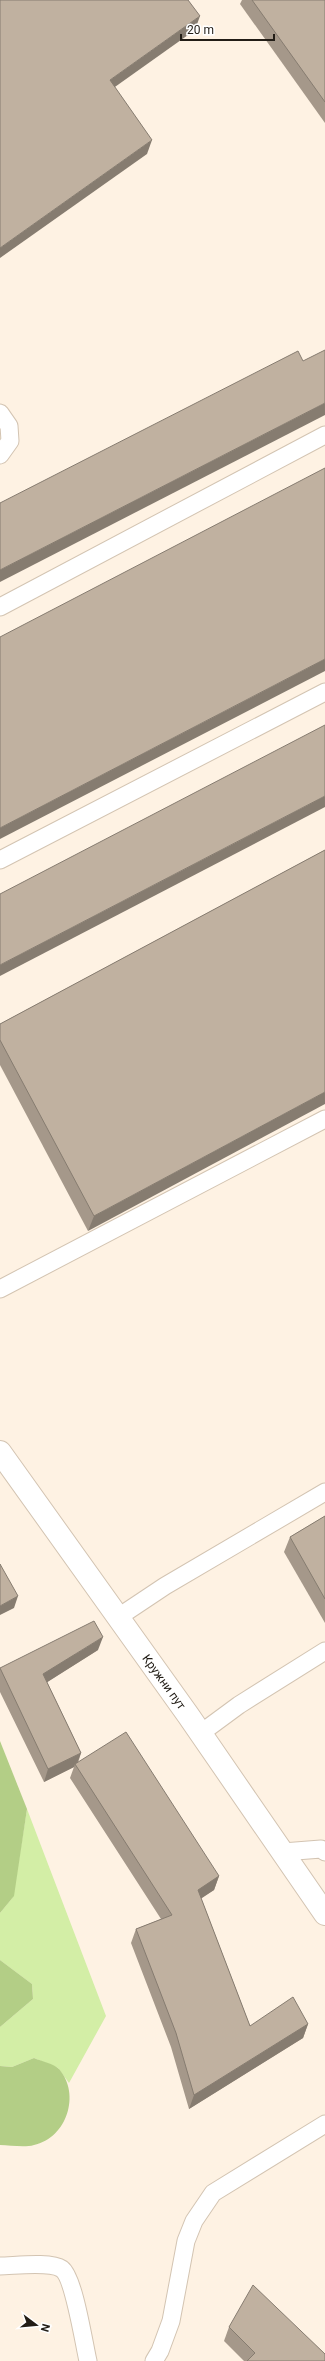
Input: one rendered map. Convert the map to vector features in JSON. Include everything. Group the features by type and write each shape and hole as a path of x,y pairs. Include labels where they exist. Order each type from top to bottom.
{"main road":[{"name":"Кружни пут","path":"0,1452 117,1618 201,1733 325,1914"}],"lane":[{"path":"0,413 9,426 10,441 0,455"},
{"path":"0,607 325,435"},
{"path":"0,860 325,692"},
{"path":"0,1289 325,1119"},
{"path":"117,1618 165,1586 325,1492"},
{"path":"201,1733 239,1705 325,1651"},
{"path":"283,1852 322,1849 325,1852"},
{"path":"154,2361 160,2351 171,2321 186,2241 194,2221 213,2193 325,2124"},
{"path":"0,2266 49,2265 62,2269 70,2280 88,2361"}],"green space":[{"path":"0,1741 27,1809 14,1896 0,1913"},
{"path":"27,1809 106,2016 69,2083 58,2068 34,2058 12,2067 0,2066 0,2027 33,1999 32,1984 0,1960 0,1913 13,1897"},
{"path":"0,1960 32,1984 33,1999 0,2027"},
{"path":"34,2058 57,2067 66,2079 69,2090 67,2114 55,2134 45,2141 26,2146 0,2145 0,2066 12,2067"}],"building":[{"path":"0,0 188,0 200,16 110,80 152,140 0,248"},
{"path":"252,0 325,0 325,102"},
{"path":"325,350 325,403 0,570 0,503 298,351 303,361"},
{"path":"325,468 325,659 0,828 0,637"},
{"path":"325,725 325,796 0,965 0,894"},
{"path":"325,850 325,1092 94,1216 0,1040 0,1024"},
{"path":"325,1516 325,1599 290,1537"},
{"path":"0,1564 18,1596 0,1606"},
{"path":"94,1621 103,1637 43,1674 81,1753 48,1769 0,1668"},
{"path":"126,1732 219,1876 198,1890 250,2026 293,1997 308,2024 194,2095 176,2033 136,1929 172,1915 75,1764"},
{"path":"253,2285 325,2354 325,2361 247,2361 255,2353 229,2327"}]}
